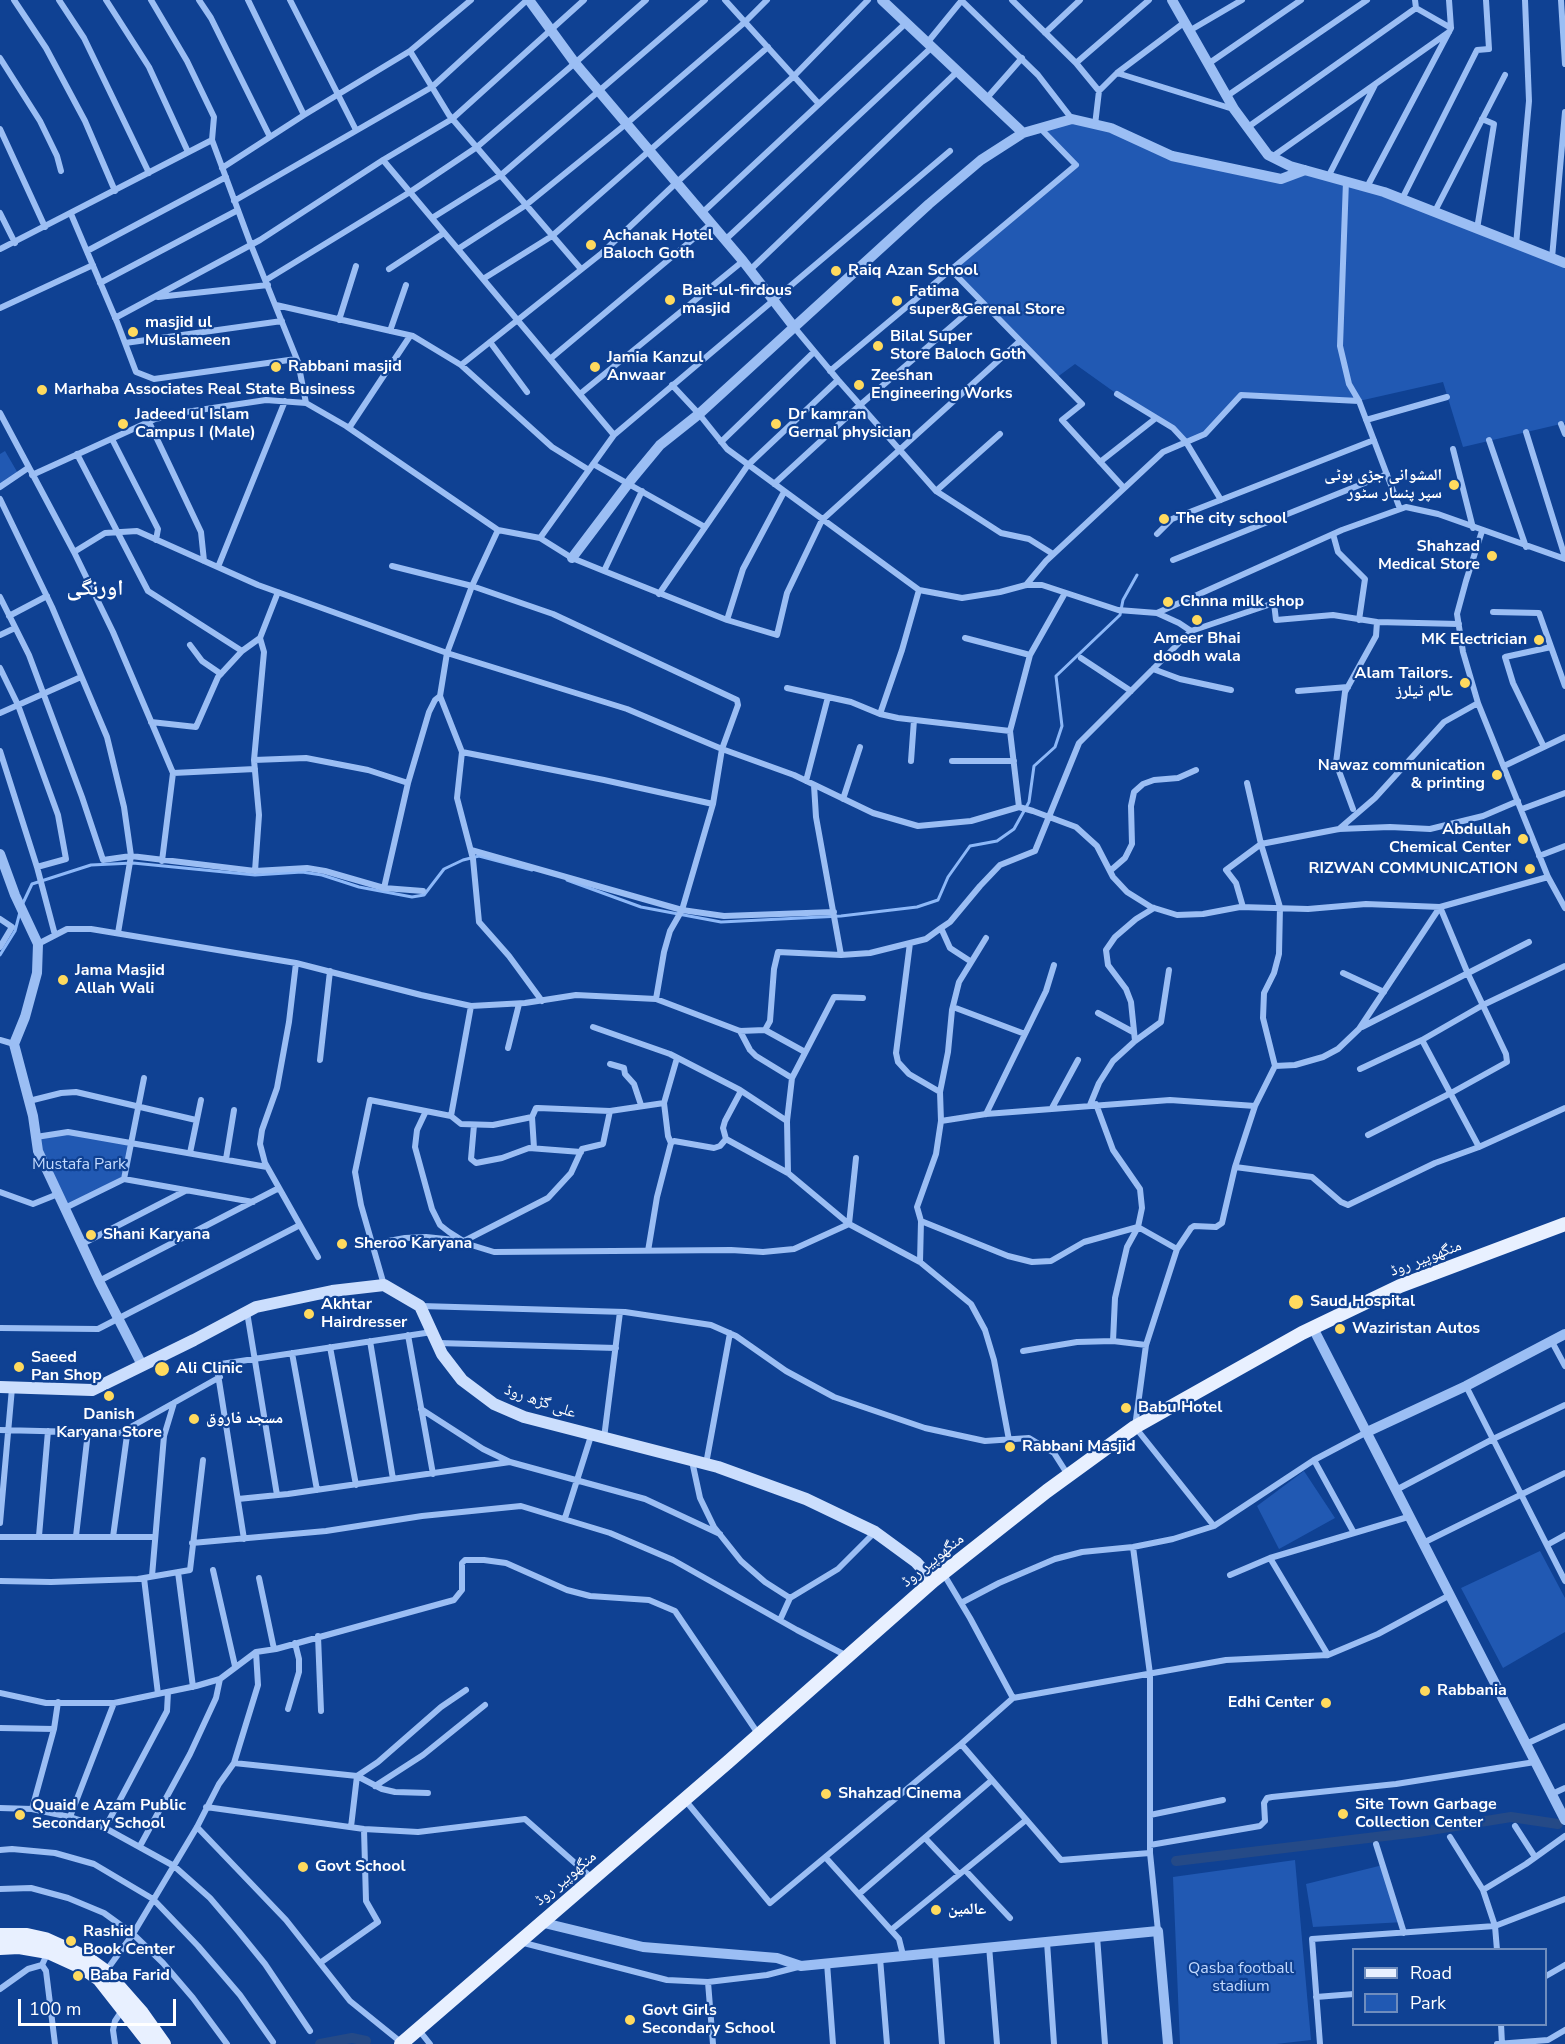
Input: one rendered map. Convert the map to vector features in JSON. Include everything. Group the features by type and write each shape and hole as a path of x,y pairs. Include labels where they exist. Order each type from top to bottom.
{"main road":[{"name":"منگھوپیر روڈ","path":"401,2044 938,1577 1068,1475 1135,1427 1312,1328 1400,1286 1565,1224"},
{"path":"6,1387 92,1390 256,1307 332,1291 384,1285 420,1306"},
{"name":"علی گڑھ روڈ","path":"420,1306 442,1354 462,1380 494,1404 524,1418 706,1464 806,1499 875,1532 938,1577"},
{"path":"6,1941 36,1937 61,1945 87,1958 142,2013 164,2044"},
{"path":"6,1941 45,1959 102,1975 123,2009 150,2044"}],"street":[{"path":"14,0 46,48 85,121 115,191"},
{"path":"59,0 84,38 149,173"},
{"path":"106,0 148,67 188,152"},
{"path":"151,0 187,61 214,117 212,140 296,358 306,403"},
{"path":"199,0 211,18 270,137"},
{"path":"258,0 249,2 304,115"},
{"path":"290,0 356,130"},
{"path":"222,168 410,51 471,0"},
{"path":"234,201 432,87 528,0 575,63 747,266 814,352 936,491 1001,533 1029,539 1053,554"},
{"path":"115,318 251,245 452,118 584,0"},
{"path":"155,297 267,283 477,147 646,0"},
{"path":"432,218 501,175 705,0"},
{"path":"725,0 819,104"},
{"path":"458,249 526,205 626,124 745,22 767,0"},
{"path":"461,365 602,253 794,76 868,0"},
{"path":"882,0 1023,133"},
{"path":"725,240 930,45 961,0 1038,75 1072,119"},
{"path":"1045,33 1080,0"},
{"path":"1076,63 1149,0"},
{"path":"1172,0 1234,109 1268,155 1290,166 1402,199 1565,263"},
{"path":"1095,125 1099,91 1117,73 1187,27 1242,0"},
{"path":"1207,64 1301,0"},
{"path":"1227,96 1367,0"},
{"path":"1367,187 1450,30 1449,0"},
{"path":"1402,199 1477,51 1489,49 1486,0"},
{"path":"1516,245 1529,101 1525,0"},
{"path":"1561,0 1565,64"},
{"path":"1016,1 1076,63 1099,91"},
{"path":"1248,127 1416,4 1450,30"},
{"path":"702,213 906,22"},
{"path":"1272,157 1450,30"},
{"path":"483,279 552,236 768,47"},
{"path":"410,51 452,118 581,269"},
{"path":"0,58 40,121 57,156 61,171"},
{"path":"986,99 1022,58"},
{"path":"580,394 747,266 958,71"},
{"path":"1117,73 1234,109"},
{"path":"1434,213 1505,75"},
{"path":"1328,177 1376,84"},
{"path":"1552,258 1565,112"},
{"path":"572,558 628,483 660,445 699,414 937,197 981,160 1023,133 1072,119 1111,128 1172,156 1281,179 1305,170"},
{"path":"1477,230 1494,124 1482,119"},
{"path":"830,371 1076,165 1040,128"},
{"path":"0,129 45,227"},
{"path":"0,249 212,140"},
{"path":"540,538 614,435 950,151"},
{"path":"383,160 614,435"},
{"path":"87,251 226,177"},
{"path":"1346,181 1340,346 1349,384 1359,401 1400,509"},
{"path":"100,283 238,210"},
{"path":"0,213 15,243"},
{"path":"71,214 136,372 154,379 296,358"},
{"path":"550,358 711,224"},
{"path":"389,269 444,233"},
{"path":"0,308 93,265"},
{"path":"339,320 356,266"},
{"path":"951,270 1082,404 1062,420 1124,488"},
{"path":"390,331 406,285"},
{"path":"774,484 860,405 981,301"},
{"path":"276,305 410,336 461,365 552,447 589,470"},
{"path":"125,343 282,321"},
{"path":"349,428 410,336"},
{"path":"32,475 149,422 186,412 266,400 306,403 349,428 498,530 540,538 572,558 659,594 727,620 777,635 787,592 822,520 1020,341"},
{"path":"489,342 528,392"},
{"path":"722,442 814,352"},
{"path":"659,594 748,465 838,380"},
{"path":"672,385 727,449 919,590 962,598 1026,585 1042,585 1122,610 1157,613 1179,623 1191,632"},
{"path":"1116,394 1173,428 1186,442 1221,500"},
{"path":"1026,585 1053,554 1163,452 1204,435 1241,395 1359,401"},
{"path":"1366,420 1447,397"},
{"path":"218,567 285,401"},
{"path":"0,412 74,552 112,632 173,773 162,861"},
{"path":"1100,462 1156,418"},
{"path":"149,422 201,532 204,561"},
{"path":"1561,424 1565,434"},
{"path":"1526,432 1565,558"},
{"path":"936,491 1000,434"},
{"path":"112,439 158,529 156,540"},
{"path":"1157,534 1172,519 1374,440"},
{"path":"1489,440 1527,547"},
{"path":"1453,449 1473,528"},
{"path":"77,454 148,591 242,651"},
{"path":"593,464 705,527"},
{"path":"0,487 28,468"},
{"path":"1173,560 1387,474"},
{"path":"604,571 642,491"},
{"path":"727,620 742,569 784,492"},
{"path":"0,499 47,596 107,737 124,807 130,860 118,933"},
{"path":"1157,613 1334,534 1406,507 1438,514 1527,547 1565,558"},
{"path":"498,530 472,586 447,653 440,696 462,752 457,798 472,854 478,922 508,956 542,1001"},
{"path":"74,552 105,533 137,531 278,592 447,653 627,709 722,750 806,781 873,813 918,826 971,821 1020,807 1049,816 1076,827 1097,846 1110,871 1127,892 1154,908 1177,915 1203,914 1243,907 1308,909 1366,904 1440,907 1548,877"},
{"path":"1482,531 1457,614 1463,652 1478,703 1539,856 1565,908"},
{"path":"1334,534 1338,552 1365,579 1359,620"},
{"path":"392,567 472,586 553,615 735,699 738,705 722,750 712,804 680,914 670,931 656,999"},
{"path":"880,714 919,590"},
{"path":"151,722 196,727 221,674 242,651 260,638 278,592"},
{"path":"1020,807 1010,731 1030,655 1065,593"},
{"path":"9,616 47,596"},
{"path":"0,597 28,655 103,860 162,861 255,871 307,868 384,888 423,891"},
{"path":"765,1030 770,1022 774,969 778,952 841,955 870,953 926,939 950,922 980,885 1000,865 1035,851 1079,743 1191,632 1274,603 1276,620 1333,615 1377,622 1459,624"},
{"path":"1493,612 1539,613 1565,686"},
{"path":"1353,809 1336,763 1345,692 1376,636 1377,622"},
{"path":"0,635 15,628"},
{"path":"255,871 259,815 254,760 264,652 260,638"},
{"path":"966,638 1030,655"},
{"path":"190,645 202,661 221,674"},
{"path":"1544,747 1513,683 1505,657 1551,647"},
{"path":"1081,658 1131,691"},
{"path":"0,668 18,705 58,815 66,859 38,870"},
{"path":"1153,669 1180,679 1231,690"},
{"path":"0,713 81,677"},
{"path":"1298,691 1348,687"},
{"path":"787,688 851,702 880,714 1010,731"},
{"path":"384,888 408,783 429,712 435,700 440,696"},
{"path":"806,781 828,697"},
{"path":"1339,829 1375,798 1444,722 1478,703"},
{"path":"910,761 914,720"},
{"path":"1504,766 1565,737"},
{"path":"843,799 860,747"},
{"path":"0,751 56,935"},
{"path":"462,752 712,804"},
{"path":"254,760 306,758 368,770 408,783"},
{"path":"952,761 1014,760"},
{"path":"173,773 255,769"},
{"path":"1110,871 1125,858 1132,844 1131,806 1134,792 1143,784 1154,780 1178,778 1196,770"},
{"path":"1214,1526 1135,1427 1146,1345 1177,1249 1194,1226 1216,1227 1222,1223 1235,1167 1255,1106 1275,1066 1263,1018 1264,993 1274,973 1279,954 1280,907 1261,844 1247,783"},
{"path":"814,785 816,817 841,955"},
{"path":"1522,810 1565,793"},
{"path":"1243,907 1236,883 1226,870 1261,844 1339,829 1390,826 1430,829 1483,816 1518,801"},
{"path":"1539,856 1565,846"},
{"path":"0,854 15,896 38,944 37,973 25,1017 14,1044 29,1101 38,1151 99,1281 142,1365"},
{"path":"472,854 680,914 835,915"},
{"path":"1368,1135 1507,1062 1506,1054 1468,974 1440,907"},
{"path":"1275,1066 1295,1065 1323,1057 1338,1049 1359,1029 1440,907"},
{"path":"1135,1041 1131,1002 1122,983 1108,965 1106,950 1115,937 1136,919 1154,908"},
{"path":"0,919 12,927 0,947"},
{"path":"38,944 68,928 91,929 296,963 421,995 471,1005 519,1004 576,995 656,999 740,1031 765,1030 805,1052"},
{"path":"941,928 950,948 970,961"},
{"path":"920,1262 921,1221 917,1207 936,1154 941,1121 940,1092 948,1052 953,1007 959,982 986,938"},
{"path":"909,942 896,1053 898,1062 909,1074 940,1092"},
{"path":"1359,1029 1529,942"},
{"path":"296,963 289,1022 277,1088 262,1130 260,1144 267,1167 318,1257"},
{"path":"986,1113 1046,991 1054,965"},
{"path":"1360,1070 1422,1040 1483,1005 1565,966"},
{"path":"1113,1341 1115,1298 1127,1247 1138,1227 1142,1208 1140,1189 1113,1150 1093,1104 1099,1083 1113,1060 1161,1022 1169,970"},
{"path":"320,1060 330,971"},
{"path":"1343,973 1384,992"},
{"path":"788,1173 787,1121 792,1078 834,997 863,998"},
{"path":"507,1048 519,1004"},
{"path":"451,1116 471,1005"},
{"path":"953,1007 1025,1034"},
{"path":"1098,1013 1133,1032"},
{"path":"592,1028 677,1058 741,1091 787,1121"},
{"path":"740,1031 750,1050 756,1056 792,1078"},
{"path":"0,1040 14,1044"},
{"path":"1422,1040 1479,1147"},
{"path":"648,1251 657,1197 671,1143 664,1103 677,1058"},
{"path":"1052,1108 1078,1060"},
{"path":"610,1064 624,1068 625,1074 634,1084 641,1105"},
{"path":"124,1179 144,1078"},
{"path":"741,1091 723,1128 726,1139 788,1173 849,1224 920,1262 971,1304 985,1330 994,1360 1009,1440"},
{"path":"29,1101 61,1092 76,1092 196,1120"},
{"path":"190,1153 201,1100"},
{"path":"384,1285 361,1205 355,1172 370,1100 451,1116 456,1122 474,1125 493,1125 532,1117"},
{"path":"941,1121 986,1113 1170,1100 1255,1106"},
{"path":"534,1148 532,1117 536,1108 610,1111 664,1103"},
{"path":"1235,1167 1312,1177 1341,1202 1348,1205 1435,1163 1479,1147 1565,1108"},
{"path":"226,1159 234,1110"},
{"path":"372,1244 426,1237 464,1241 548,1198 571,1173 584,1147 602,1146 610,1111"},
{"path":"426,1112 417,1130 415,1147 432,1209 440,1225 464,1241 494,1252 781,1251 817,1240 849,1224"},
{"path":"474,1125 472,1162 502,1158 534,1148 581,1152"},
{"path":"36,1137 68,1132 267,1167"},
{"path":"671,1143 674,1141 714,1148 720,1146 726,1139"},
{"path":"849,1224 856,1158"},
{"path":"65,1208 124,1179 253,1202"},
{"path":"99,1281 279,1188"},
{"path":"82,1244 186,1190"},
{"path":"0,1192 33,1204 58,1194"},
{"path":"921,1221 1008,1256 1032,1262 1051,1261 1084,1242 1138,1227 1177,1249"},
{"path":"0,1328 98,1329 300,1225"},
{"path":"420,1306 620,1312 711,1324 730,1333 786,1371 834,1397 925,1428 985,1441 1029,1438 1054,1453 1068,1475"},
{"path":"247,1311 277,1495"},
{"path":"604,1439 620,1312"},
{"path":"1312,1328 1565,1820"},
{"path":"706,1464 730,1333"},
{"path":"962,1603 999,1583 1055,1559 1082,1552 1133,1547 1173,1539 1214,1526 1314,1460 1367,1432 1466,1386 1565,1334"},
{"path":"244,1539 218,1368 221,1364 408,1335 616,1348"},
{"path":"408,1335 433,1474"},
{"path":"1551,1340 1565,1366"},
{"path":"370,1341 393,1479"},
{"path":"1023,1351 1077,1342 1113,1341 1146,1345"},
{"path":"330,1347 356,1485"},
{"path":"292,1353 317,1490"},
{"path":"0,1430 120,1433 220,1377"},
{"path":"1466,1386 1565,1581"},
{"path":"0,1523 10,1430 6,1387"},
{"path":"152,1576 164,1436 174,1403"},
{"path":"1396,1490 1493,1439 1565,1405"},
{"path":"421,1409 483,1449 510,1462 645,1499 720,1534"},
{"path":"112,1537 128,1428"},
{"path":"39,1536 48,1431"},
{"path":"76,1536 88,1432"},
{"path":"565,1518 591,1436"},
{"path":"0,1581 51,1582 144,1578 190,1570 202,1460"},
{"path":"692,1460 700,1498 714,1527 741,1561 765,1582 790,1598"},
{"path":"1314,1460 1354,1533"},
{"path":"238,1499 356,1485 510,1462"},
{"path":"1423,1543 1565,1473"},
{"path":"192,1544 326,1532 422,1516 521,1506 610,1533 673,1560 848,1656"},
{"path":"1230,1575 1270,1558 1408,1517"},
{"path":"780,1620 790,1598 838,1569 875,1532"},
{"path":"1547,1545 1565,1535"},
{"path":"0,1537 154,1537"},
{"path":"1133,1547 1150,1674 1150,1853 1168,2044"},
{"path":"1270,1558 1328,1655"},
{"path":"0,1693 46,1703 114,1703 193,1687 220,1679 256,1652 295,1644 454,1600 462,1590 462,1563 465,1560 484,1560 506,1563 567,1590 590,1596 649,1600 675,1611 759,1735"},
{"path":"213,1570 236,1666"},
{"path":"178,1572 193,1687"},
{"path":"938,1577 962,1603 1013,1698"},
{"path":"144,1578 158,1694"},
{"path":"259,1578 274,1649"},
{"path":"684,1799 770,1903 1013,1698 1226,1660 1328,1655 1378,1634 1450,1596"},
{"path":"318,1636 321,1711"},
{"path":"288,1709 299,1672 299,1659 295,1644"},
{"path":"102,1975 133,1934 197,1827 219,1784 234,1763 258,1685 256,1652"},
{"path":"140,1846 190,1754 216,1698 220,1679"},
{"path":"351,1827 357,1776 378,1762 441,1707 466,1690"},
{"path":"105,1828 167,1711 168,1692"},
{"path":"32,1809 54,1729 58,1702"},
{"path":"70,1817 114,1703"},
{"path":"375,1786 423,1755 485,1705"},
{"path":"1526,1744 1565,1726"},
{"path":"0,1728 54,1729"},
{"path":"961,1744 1061,1860 1150,1853"},
{"path":"1150,1845 1260,1827 1265,1821 1264,1801 1272,1797 1396,1784 1535,1762"},
{"path":"234,1763 357,1776 375,1786 395,1792 428,1793"},
{"path":"859,1894 992,1780"},
{"path":"1552,1794 1565,1788"},
{"path":"1150,1815 1223,1800"},
{"path":"206,1807 364,1829 418,1832 525,1819 593,1879"},
{"path":"0,1808 32,1809 70,1817 105,1828 174,1866 210,1899 240,1932 265,1964 310,2031"},
{"path":"891,1930 1026,1820"},
{"path":"1515,1826 1535,1857"},
{"path":"197,1827 286,1920 350,2001 401,2044"},
{"path":"320,1963 378,1922 366,1901 364,1829"},
{"path":"1483,1890 1565,1836"},
{"path":"1450,1837 1483,1890 1495,1926 1497,1948"},
{"path":"925,1838 1010,1918"},
{"path":"1376,1844 1404,1933"},
{"path":"0,1850 55,1853 94,1864 153,1899 240,1995 273,2042"},
{"path":"826,1858 899,1939 903,1955"},
{"path":"0,1888 31,1888 68,1898 104,1913 133,1934 171,1972 227,2044"},
{"path":"1320,2044 1312,1939 1495,1926 1565,1899"},
{"path":"540,1922 643,1947 777,1958 801,1966"},
{"path":"519,1942 667,1980 708,1982 767,1975 801,1966 827,1963 1158,1931"},
{"path":"1097,1936 1105,2044"},
{"path":"1047,1941 1054,2044"},
{"path":"989,1946 997,2044"},
{"path":"935,1952 942,2044"},
{"path":"880,1958 887,2044"},
{"path":"0,1989 45,1959 55,2044"},
{"path":"827,1963 833,2044"},
{"path":"1547,1975 1565,1965"},
{"path":"708,1982 713,2044"},
{"path":"1316,1997 1352,1994"},
{"path":"115,2044 113,2030 115,2020 123,2009"},
{"path":"1501,2026 1502,2044"},
{"path":"418,2029 430,2044"},
{"path":"1497,2044 1548,2040 1565,2030"}],"green space":[{"path":"1072,120 1111,128 1173,157 1281,180 1305,171 1384,192 1565,264 1565,423 1463,447 1443,382 1359,401 1242,395 1205,435 1187,442 1174,428 1117,394 1075,364 1056,378 951,270 1076,165 1040,128"},
{"path":"5,451 19,475 0,485 0,454"},
{"name":"Mustafa Park","path":"68,1132 131,1142 124,1179 65,1208 36,1137"},
{"path":"1304,1471 1335,1518 1279,1549 1257,1506"},
{"path":"1540,1551 1565,1598 1565,1632 1503,1668 1461,1588"},
{"name":"Qasba football stadium","path":"1295,1860 1311,2040 1276,2044 1180,2044 1173,1877"},
{"path":"1383,1865 1404,1922 1313,1927 1306,1884"}],"waterway":[{"path":"567,880 641,907 721,922 841,916 917,907 938,900 948,877 970,846 997,841 1014,829 1029,802 1034,766 1055,747 1062,726 1056,676 1120,615 1123,600 1137,575"},
{"path":"23,903 32,884 91,865 133,863 255,875 302,872 322,875 359,887 412,897 424,895 444,869 463,860 479,856 532,870"},
{"path":"0,955 15,931 20,912"},
{"path":"1176,1861 1418,1832 1511,1817 1558,1824"},
{"path":"320,2044 352,2038 366,2041"}],"place":[{"name":"Achanak Hotel Baloch Goth","path":"591,245"},
{"name":"Raiq Azan School","path":"836,271"},
{"name":"Bait-ul-firdous masjid","path":"670,300"},
{"name":"Fatima super&Gerenal Store","path":"897,301"},
{"name":"masjid ul Muslameen","path":"133,332"},
{"name":"Bilal Super Store Baloch Goth","path":"878,346"},
{"name":"Rabbani masjid","path":"276,367"},
{"name":"Jamia Kanzul Anwaar","path":"595,367"},
{"name":"Zeeshan Engineering Works","path":"859,385"},
{"name":"Marhaba Associates Real State Business","path":"42,390"},
{"name":"Jadeed ul Islam Campus I (Male)","path":"123,424"},
{"name":"Dr kamran Gernal physician","path":"776,424"},
{"name":"المشوانی جڑی بوٹی سپر پنسار سٹور","path":"1454,485"},
{"name":"The city school","path":"1164,519"},
{"name":"Shahzad Medical Store","path":"1492,556"},
{"name":"Chnna milk shop","path":"1168,602"},
{"name":"Ameer Bhai doodh wala","path":"1197,620"},
{"name":"MK Electrician","path":"1539,640"},
{"name":"Alam Tailors۔ عالم ٹیلرز","path":"1465,683"},
{"name":"Nawaz communication & printing","path":"1497,775"},
{"name":"Abdullah Chemical Center","path":"1523,839"},
{"name":"RIZWAN COMMUNICATION","path":"1530,869"},
{"name":"Jama Masjid Allah Wali","path":"63,980"},
{"name":"Shani Karyana","path":"91,1235"},
{"name":"Sheroo Karyana","path":"342,1244"},
{"name":"Saud Hospital","path":"1296,1302"},
{"name":"Akhtar Hairdresser","path":"309,1314"},
{"name":"Waziristan Autos","path":"1340,1329"},
{"name":"Saeed Pan Shop","path":"19,1367"},
{"name":"Ali Clinic","path":"162,1369"},
{"name":"Danish Karyana Store","path":"109,1396"},
{"name":"Babu Hotel","path":"1126,1408"},
{"name":"مسجد فاروق","path":"194,1419"},
{"name":"Rabbani Masjid","path":"1010,1447"},
{"name":"Rabbania","path":"1425,1691"},
{"name":"Edhi Center","path":"1326,1703"},
{"name":"Shahzad Cinema","path":"826,1794"},
{"name":"Site Town Garbage Collection Center","path":"1343,1814"},
{"name":"Quaid e Azam Public Secondary School","path":"20,1815"},
{"name":"Govt School","path":"303,1867"},
{"name":"عالمین","path":"936,1910"},
{"name":"Rashid Book Center","path":"71,1941"},
{"name":"Baba Farid","path":"78,1976"},
{"name":"Govt Girls Secondary School","path":"630,2020"}],"district":[{"name":"اورنگی","path":"95,590"}]}
